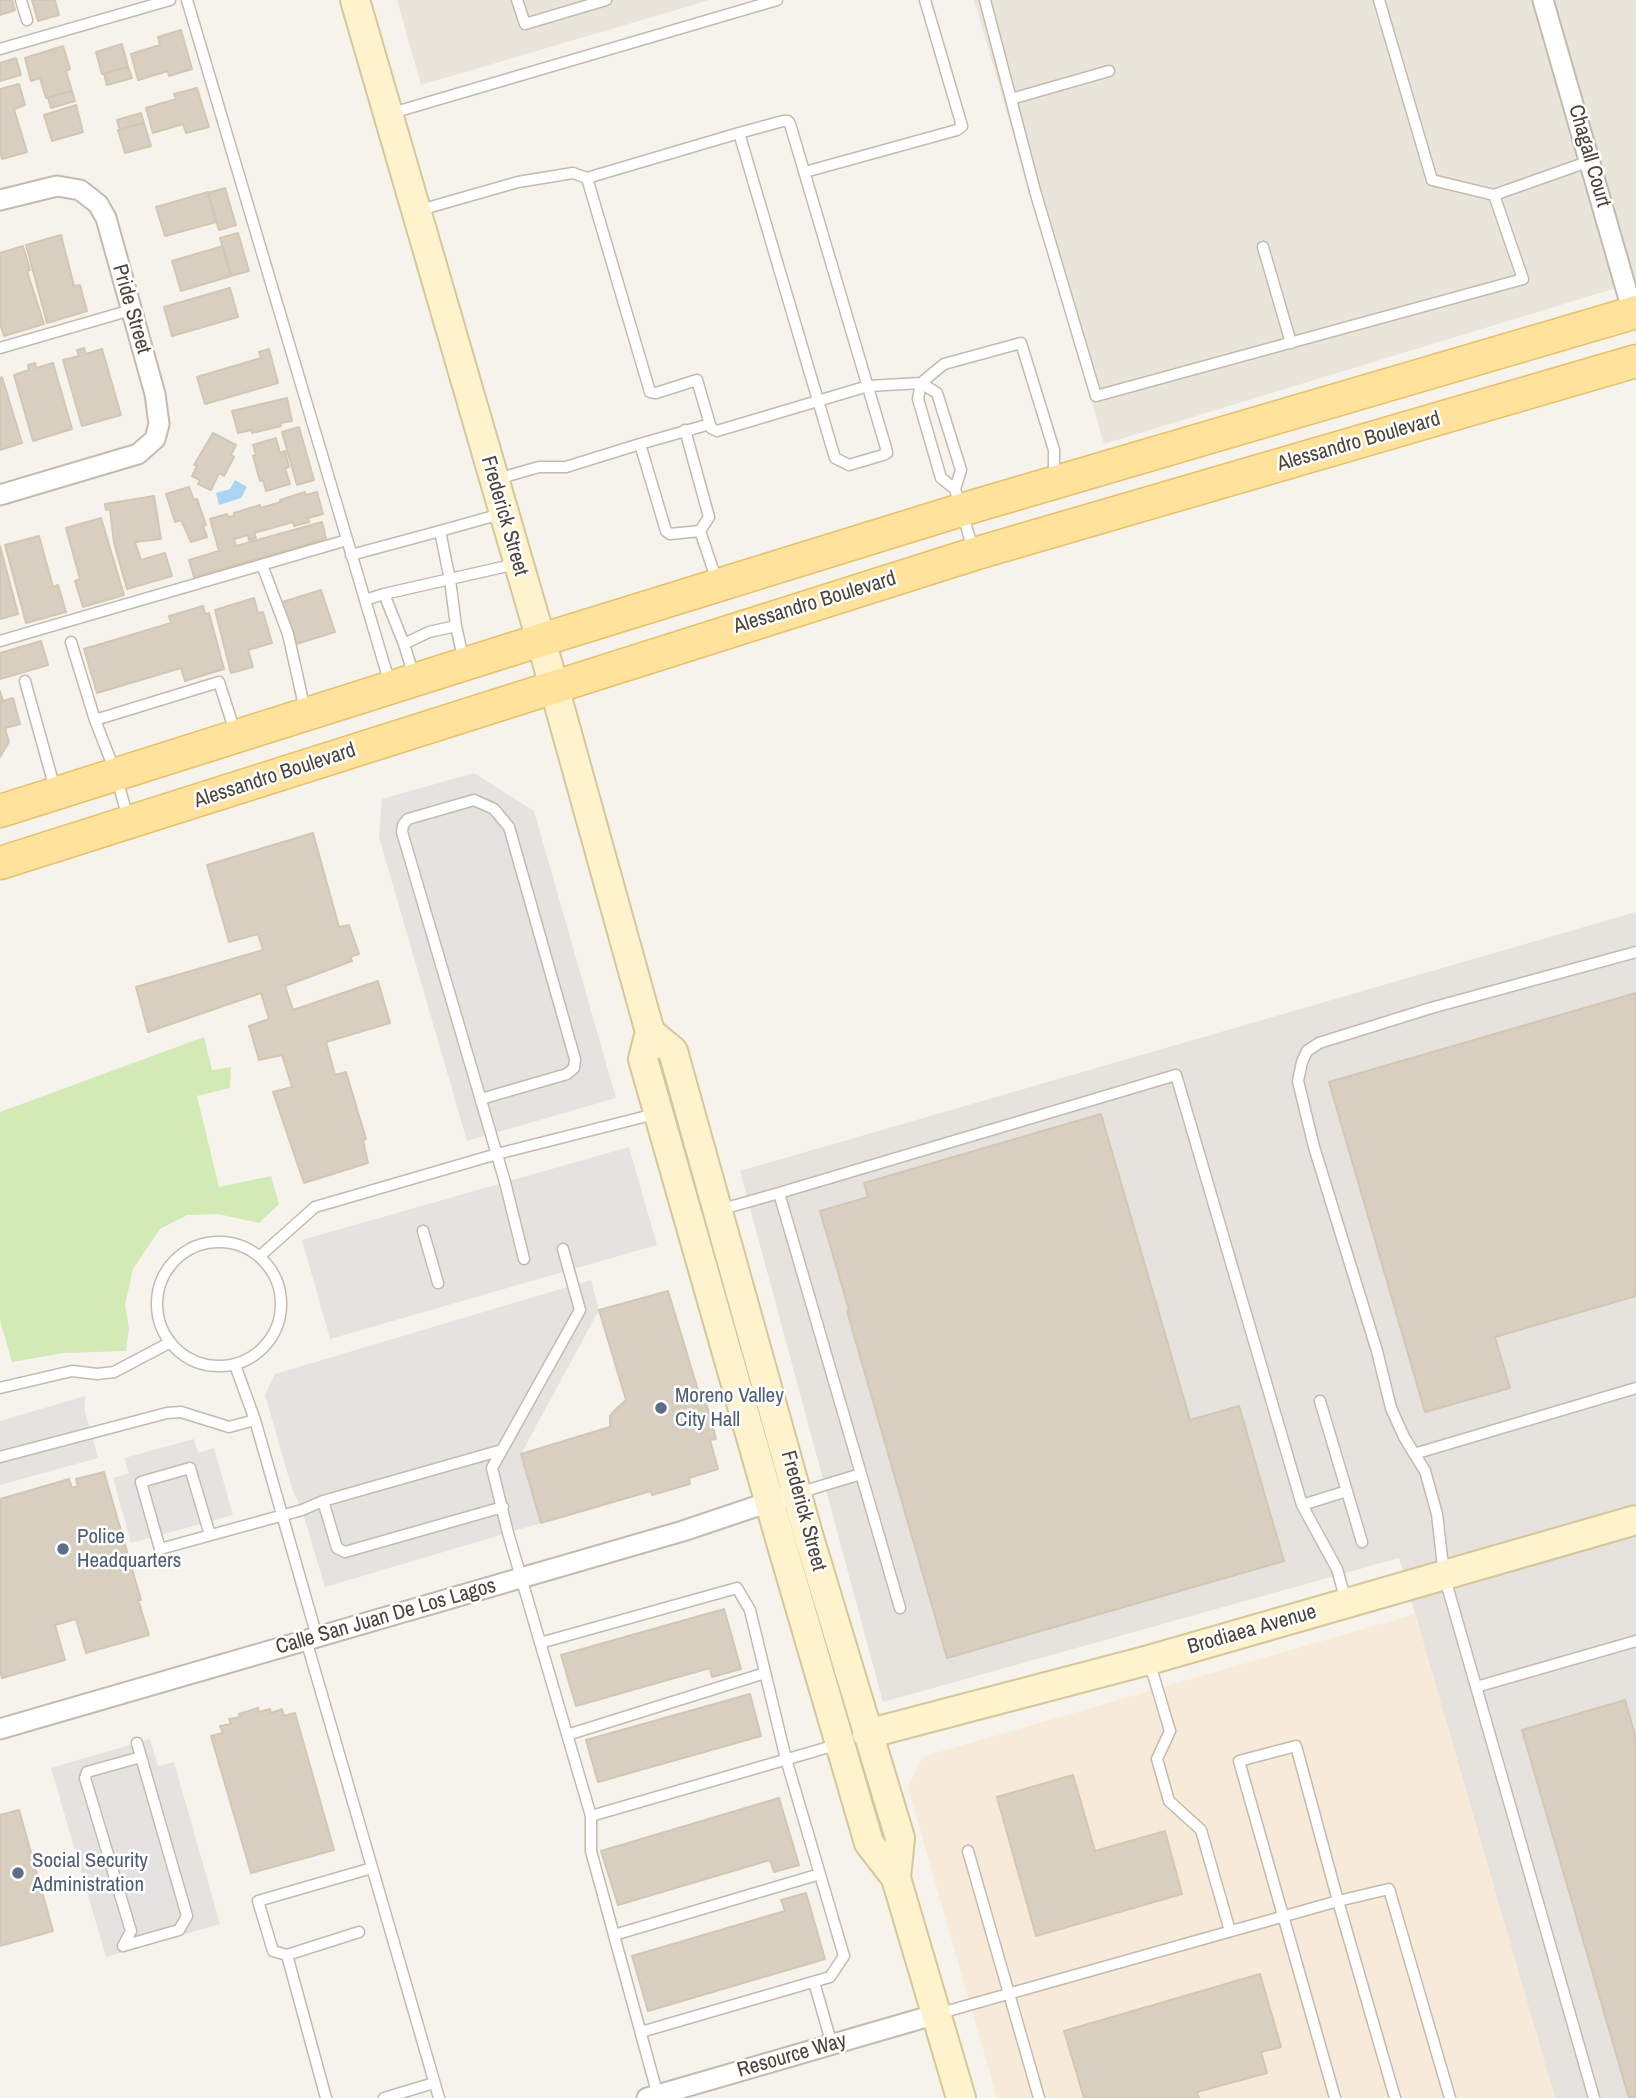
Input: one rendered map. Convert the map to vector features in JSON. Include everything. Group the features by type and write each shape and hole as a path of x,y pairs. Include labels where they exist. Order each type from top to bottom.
{"main road":[{"name":"Frederick Street","path":"355,0 541,639 650,1032 643,1059 657,1113 869,1843 896,1878 961,2098"},
{"path":"0,811 719,585 958,500 1054,484 1634,313"},
{"name":"Alessandro Boulevard","path":"0,863 974,554 1636,361"},
{"name":"Frederick Street","path":"650,1032 673,1051 797,1493 900,1839 896,1878"},
{"path":"657,1113 677,1125 721,1270 731,1286 741,1292"},
{"name":"Brodiaea Avenue","path":"867,1734 1149,1660 1636,1520"}],"street":[{"name":"Chagall Court","path":"1543,0 1634,313"},
{"name":"Pride Street","path":"0,200 50,186 65,186 93,198 103,210 158,405 159,424 156,436 145,449 130,457 0,495"},
{"name":"Calle San Juan De Los Lagos","path":"0,1729 683,1531 797,1493"},
{"name":"Resource Way","path":"655,2097 937,2014"}],"lane":[{"path":"21,0 27,20"},
{"path":"0,49 170,0"},
{"path":"187,0 346,540 365,600 403,683"},
{"path":"517,0 525,24 606,0"},
{"path":"388,114 777,0"},
{"path":"805,172 957,130 962,125 925,0"},
{"path":"985,0 1039,204 1096,396 1523,279 1494,195"},
{"path":"1379,0 1432,180 1494,195 1590,161"},
{"path":"1011,99 1109,71"},
{"path":"416,211 518,182 573,173 587,178 739,133 788,121 886,448 887,453 884,456 849,465 835,458 739,133"},
{"path":"587,178 650,392 656,393 697,380 710,424 717,431 868,386 921,383 937,393 961,470 958,500"},
{"path":"1263,247 1291,343"},
{"path":"0,348 131,310"},
{"path":"974,554 958,500 941,478 918,398 921,383 944,364 1021,343 1054,450 1054,484"},
{"path":"493,480 539,467 566,467 710,424"},
{"path":"685,430 709,517 701,530 719,585"},
{"path":"640,444 666,531 670,534 701,530"},
{"path":"351,555 503,513"},
{"path":"440,531 464,664"},
{"path":"0,641 346,540"},
{"path":"365,600 518,563"},
{"path":"262,565 288,634 306,714"},
{"path":"384,594 404,644 403,683"},
{"path":"404,644 429,632 456,626"},
{"path":"71,642 95,720 116,774 129,823"},
{"path":"25,681 57,793"},
{"path":"95,720 219,682 236,736"},
{"path":"481,1099 567,1074 574,1068 575,1059 509,827 494,808 474,800 408,819 402,832 497,1154 524,1259"},
{"path":"1594,2098 1444,1575 1437,1514 1425,1471 1404,1437 1391,1408 1377,1351 1314,1147 1298,1081 1307,1051 1319,1043 1636,952"},
{"path":"718,1210 1176,1075 1302,1505 1337,1569 1346,1603"},
{"path":"260,1256 315,1207 497,1154 657,1113"},
{"path":"779,1193 900,1608"},
{"path":"423,1231 438,1283"},
{"path":"226,1241 260,1256 268,1265 279,1287 281,1311 274,1334 258,1353 235,1365 211,1366 188,1359 169,1343 158,1321 156,1297 163,1273 179,1255 201,1244 226,1241"},
{"path":"563,1249 580,1310 492,1468 521,1578 591,1816 591,1851 641,2032 655,2097"},
{"path":"0,1388 72,1371 97,1374 114,1372 169,1343"},
{"path":"235,1365 254,1420 281,1516 372,1868 439,2098"},
{"path":"1414,1454 1636,1388"},
{"path":"1320,1401 1362,1542"},
{"path":"0,1458 167,1413 188,1414 229,1427 254,1420"},
{"path":"210,1535 191,1468 141,1482 160,1549 281,1516 323,1500 502,1450"},
{"path":"797,1493 860,1474"},
{"path":"1302,1505 1347,1491"},
{"path":"323,1500 337,1548 345,1552 503,1507"},
{"path":"540,1643 737,1588 750,1610 786,1759 844,1956 830,1978 641,2032"},
{"path":"1476,1687 1636,1641"},
{"path":"1149,1660 1170,1731 1157,1759 1166,1790 1170,1801 1200,1829 1230,1931"},
{"path":"567,1735 765,1673"},
{"path":"137,1743 187,1916 179,1930 123,1946 131,1931 85,1778 88,1772 141,1757"},
{"path":"591,1816 840,1744"},
{"path":"1335,2098 1239,1761 1296,1746 1395,2098"},
{"path":"968,1851 1039,2098"},
{"path":"359,1932 287,1955 273,1951 258,1901 372,1868"},
{"path":"614,1935 820,1874"},
{"path":"937,2014 1283,1916 1389,1889 1450,2098"},
{"path":"287,1955 326,2098"},
{"path":"814,1982 832,2045"},
{"path":"384,2098 434,2083"}],"shaded area":[{"path":"397,0 710,0 421,85"},
{"path":"974,0 1636,0 1636,282 1104,444"},
{"path":"474,773 534,811 616,1098 467,1141 379,837 382,799"},
{"path":"1636,912 1636,2098 1555,2098 1399,1558 883,1702 740,1171"},
{"path":"629,1147 657,1245 330,1339 302,1240"},
{"path":"591,1280 599,1310 521,1454 541,1523 325,1587 302,1510 292,1489 265,1395 275,1374"},
{"path":"85,1396 85,1411 98,1458 0,1485 0,1421"},
{"path":"194,1439 198,1453 214,1448 233,1515 131,1543 113,1478 129,1473 124,1458"},
{"path":"1415,1614 1555,2098 997,2098 908,1787 922,1757"},
{"path":"150,1739 158,1766 174,1762 220,1924 106,1957 51,1768"}],"green space":[{"path":"204,1037 212,1070 231,1067 230,1088 197,1096 219,1187 271,1176 279,1204 259,1223 218,1214 187,1215 160,1229 133,1269 125,1305 129,1328 126,1351 64,1353 12,1362 0,1320 0,1112"}],"water":[{"path":"235,480 247,487 241,498 219,505 216,493 230,489"}],"building":[{"path":"0,0 12,0 15,10 0,15"},
{"path":"32,0 55,0 59,15 38,21"},
{"path":"181,30 192,69 169,76 168,71 138,80 131,54 160,45 158,37"},
{"path":"122,44 128,67 102,74 96,52"},
{"path":"63,46 70,69 66,71 72,91 46,98 40,78 31,81 25,58"},
{"path":"16,58 21,75 0,81 0,63"},
{"path":"128,67 132,78 107,85 104,74"},
{"path":"19,84 25,105 14,109 27,152 2,159 0,89"},
{"path":"197,88 209,127 186,133 183,124 153,133 146,108 176,99 174,94"},
{"path":"72,91 75,101 51,108 48,98"},
{"path":"76,105 83,132 52,141 44,115"},
{"path":"141,113 144,123 120,130 117,120"},
{"path":"144,123 151,146 125,153 118,130"},
{"path":"225,188 236,225 219,230 208,193"},
{"path":"208,192 216,222 165,236 156,207"},
{"path":"238,233 249,271 231,276 220,238"},
{"path":"61,235 74,286 80,285 87,311 47,323 26,245"},
{"path":"23,246 30,270 27,271 44,324 4,336 0,323 0,253"},
{"path":"223,246 231,276 181,291 172,261"},
{"path":"230,288 238,317 172,336 164,307"},
{"path":"84,348 86,354 102,349 121,415 82,426 63,360 79,356 77,350"},
{"path":"269,349 278,383 205,404 197,377 261,358 259,352"},
{"path":"35,363 36,368 53,363 72,429 33,441 14,375 29,370 28,365"},
{"path":"2,377 22,443 0,450 0,378"},
{"path":"287,398 292,421 252,433 252,430 238,433 232,411"},
{"path":"299,427 314,480 297,485 282,432"},
{"path":"213,433 236,445 231,455 234,457 224,476 219,473 211,490 198,484 200,480 192,476 197,466 194,465"},
{"path":"276,438 280,453 285,451 289,467 285,468 290,484 266,491 263,480 260,481 253,445"},
{"path":"189,487 194,500 197,499 207,537 191,542 181,520 175,522 166,494"},
{"path":"305,492 306,495 317,492 323,514 308,518 309,522 294,526 293,522 254,533 256,538 249,540 248,535 234,539 236,546 322,522 326,539 194,577 189,560 219,551 210,519 227,514 228,517 234,516 234,513 260,505 261,508"},
{"path":"154,496 161,539 135,542 141,560 165,553 172,576 127,589 114,543 110,509 106,510 105,504"},
{"path":"101,518 124,595 83,607 75,581 80,579 66,528"},
{"path":"39,536 53,587 58,585 66,612 26,623 5,545"},
{"path":"0,546 18,614 0,619"},
{"path":"321,590 335,632 293,645 279,603"},
{"path":"254,598 258,613 263,612 272,643 248,650 253,667 231,673 215,610"},
{"path":"203,606 205,614 209,613 224,669 185,681 181,668 97,693 84,649 171,623 169,616"},
{"path":"41,641 48,665 0,679 0,653"},
{"path":"0,691 3,701 13,698 20,724 5,728 9,742 0,757"},
{"path":"313,833 339,927 349,925 359,954 350,957 352,961 285,986 293,1010 378,981 390,1023 326,1042 335,1075 346,1072 366,1139 363,1140 368,1163 304,1183 273,1092 292,1087 282,1055 259,1060 249,1026 269,1019 261,993 148,1032 136,987 263,950 258,934 229,942 207,865"},
{"path":"1636,993 1636,1296 1495,1337 1510,1388 1425,1412 1329,1082"},
{"path":"1101,1114 1190,1420 1239,1406 1284,1561 947,1658 820,1211 868,1197 864,1183"},
{"name":"Moreno Valley City Hall","path":"668,1291 701,1400 705,1399 716,1439 710,1440 718,1469 689,1478 690,1484 652,1495 651,1491 541,1523 521,1454 610,1427 610,1416 626,1400 599,1310"},
{"name":"Police Headquarters","path":"104,1472 149,1635 86,1653 76,1619 55,1625 65,1660 2,1678 0,1499 69,1479 72,1488 78,1486 76,1479"},
{"path":"724,1609 741,1669 712,1677 710,1668 576,1706 561,1655"},
{"path":"750,1694 761,1736 598,1782 586,1740"},
{"path":"1625,1700 1636,1738 1636,2098 1629,2098 1522,1730"},
{"path":"258,1708 259,1712 270,1709 271,1713 282,1709 284,1716 295,1713 334,1850 251,1873 211,1736 223,1733 220,1726 231,1724 229,1719"},
{"path":"1073,1775 1095,1851 1165,1831 1182,1894 1036,1936 997,1797"},
{"path":"779,1798 799,1865 774,1872 770,1860 618,1905 601,1851"},
{"name":"Social Security Administration","path":"19,1810 53,1931 0,1946 0,1815"},
{"path":"806,1893 825,1959 648,2011 632,1956 785,1911 781,1900"},
{"path":"1260,1974 1281,2047 1261,2052 1267,2073 1197,2092 1199,2098 1084,2098 1064,2031"}],"place":[{"name":"Moreno Valley City Hall","path":"661,1408"},
{"name":"Police Headquarters","path":"63,1549"},
{"name":"Social Security Administration","path":"18,1873"}]}
